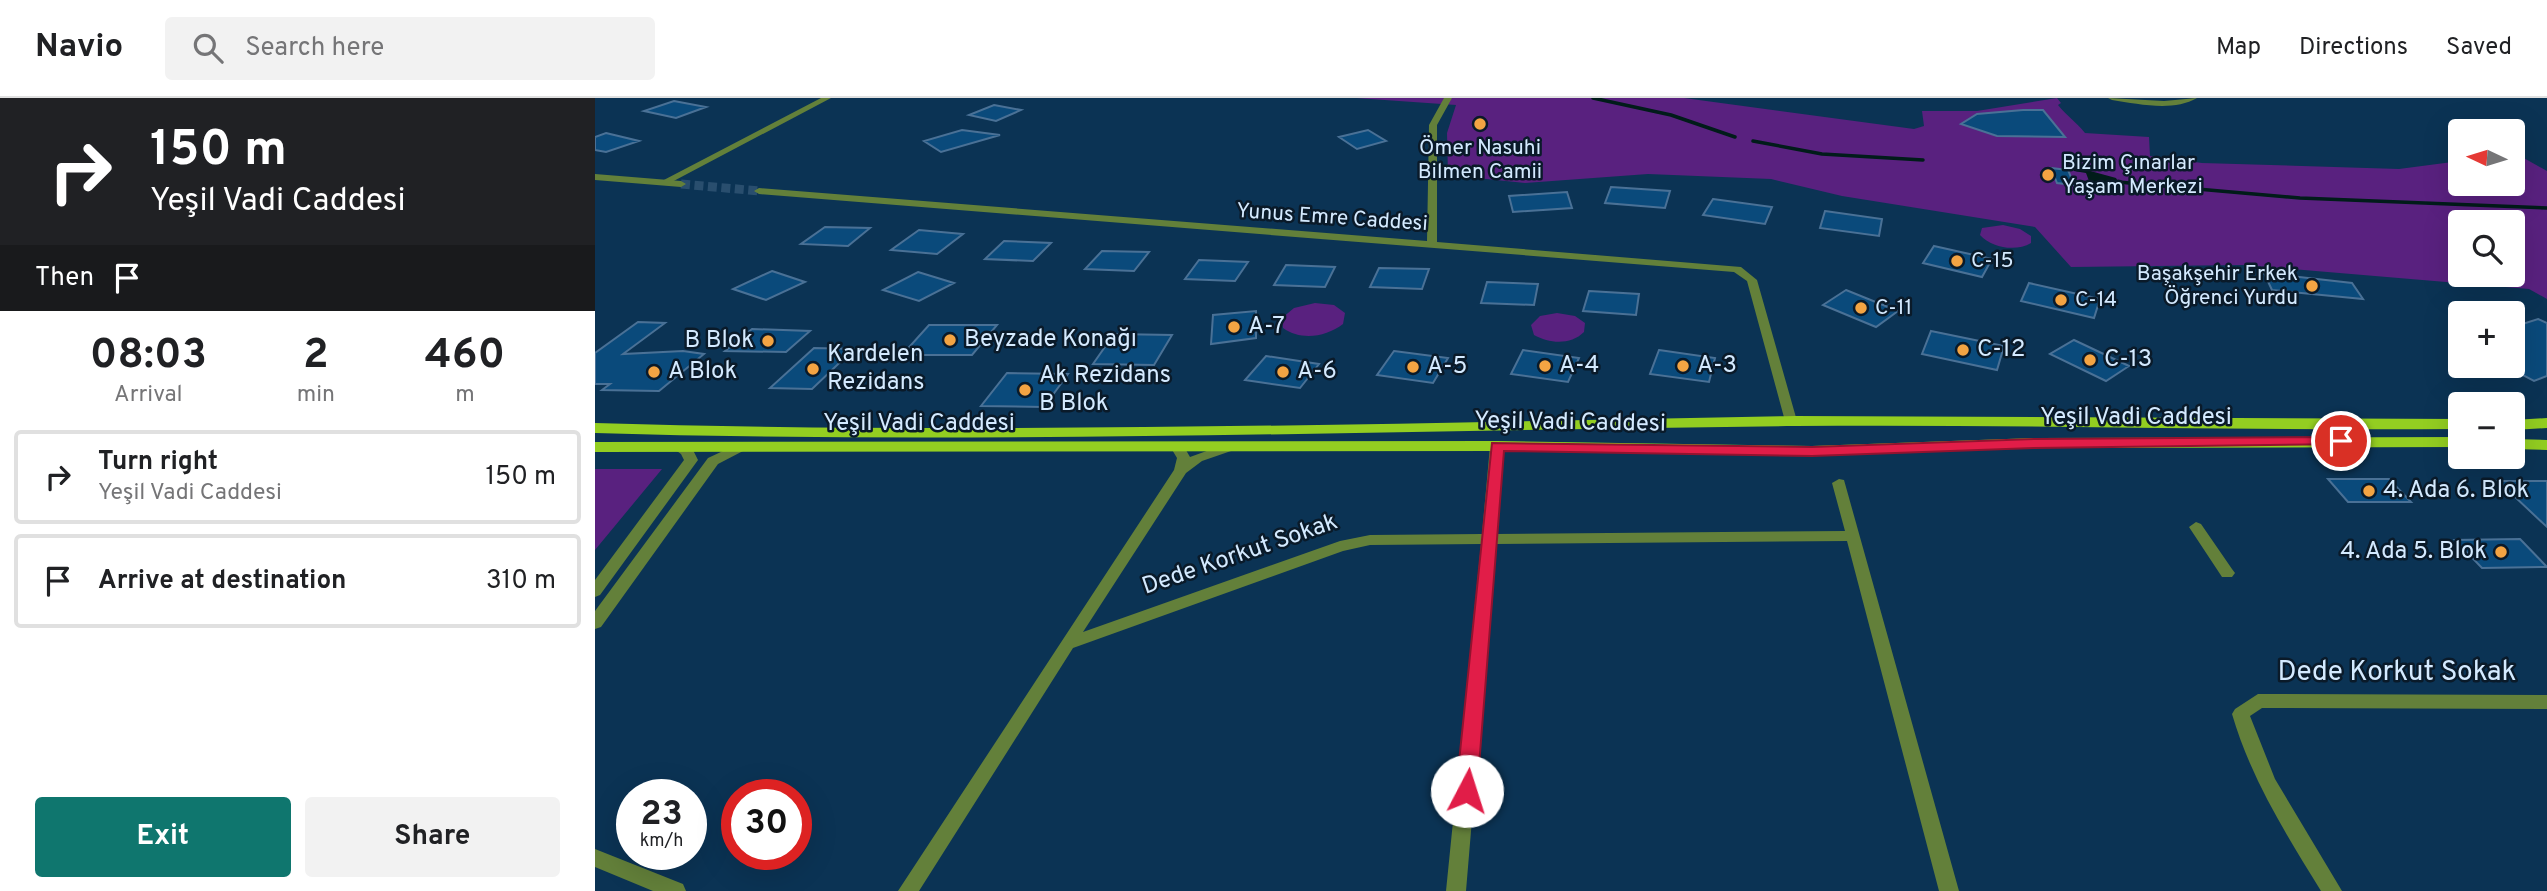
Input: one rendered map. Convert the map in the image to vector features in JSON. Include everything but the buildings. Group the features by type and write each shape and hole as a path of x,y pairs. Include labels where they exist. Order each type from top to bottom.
{"main road":[{"name":"Yeşil Vadi Caddesi","path":"595,428 1011,433 1311,432 1791,421 2184,426 2448,424"},
{"path":"1791,421 1814,426 1823,434 1822,444 1803,451 1779,446 1771,438 1771,429 1791,421"},
{"path":"2525,424 2547,423"},
{"name":"Yeşil Vadi Caddesi","path":"595,447 1497,446 1803,451 2034,443 2448,442"},
{"path":"2525,445 2547,446"}],"street":[{"path":"665,183 827,98"},
{"path":"1432,245 1433,125 1448,98"},
{"path":"2112,98 2162,103 2181,103 2193,98"},
{"path":"595,177 681,184"},
{"name":"Yunus Emre Caddesi","path":"759,191 1718,267 1744,272 1752,280 1791,421"},
{"path":"1456,891 1497,446"},
{"path":"595,623 713,461 738,448"},
{"path":"908,891 1181,470 1184,458 1178,448"},
{"path":"1181,470 1197,458 1226,448"},
{"path":"595,592 691,460 687,451 681,449"},
{"path":"1839,483 1948,891"},
{"path":"2196,527 2227,573"},
{"name":"Dede Korkut Sokak","path":"1067,644 1340,546 1370,540 1854,536"},
{"name":"Dede Korkut Sokak","path":"2332,891 2287,820 2251,752 2242,715 2258,701 2547,702"},
{"path":"595,858 676,891"}],"shaded area":[{"path":"1356,98 1684,98 1914,129 1924,126 1922,111 1977,111 2057,98 2061,103 2058,105 2085,133 2149,137 2150,156 2202,163 2399,169 2448,163 2448,196 2525,196 2525,159 2547,171 2547,299 2529,289 2505,287 2525,287 2525,210 2448,210 2448,282 2244,265 2071,267 2035,227 1842,196 1771,179 1648,174 1525,183 1448,175 1447,133 1456,105"},
{"path":"2072,166 2116,178 2120,185 2077,188 2075,180 2089,181 2086,173 2074,171"},
{"path":"2003,225 2020,229 2031,236 2031,243 2011,248 1997,246 1980,235 1982,228"},
{"path":"1315,303 1334,305 1345,313 1343,324 1329,332 1313,336 1298,335 1283,328 1282,318 1294,308"},
{"path":"1557,313 1575,316 1585,323 1584,332 1573,339 1560,342 1534,335 1531,325 1540,316"},
{"path":"595,469 662,469 595,550"}],"waterway":[{"path":"1593,98 1671,115 1735,137"},
{"path":"1753,141 1822,154 1923,160"},
{"path":"2118,182 2300,198 2547,208"}],"tunnel":[{"path":"681,184 759,191"}],"place":[{"name":"Ömer Nasuhi Bilmen Camii","path":"1480,124"},
{"name":"Bizim Çınarlar Yaşam Merkezi","path":"2048,175"},
{"name":"C-15","path":"1957,261"},
{"name":"Başakşehir Erkek Öğrenci Yurdu","path":"2312,286"},
{"name":"C-14","path":"2061,300"},
{"name":"C-11","path":"1861,308"},
{"name":"A-7","path":"1234,327"},
{"name":"Beyzade Konağı","path":"950,340"},
{"name":"B Blok","path":"768,341"},
{"name":"C-12","path":"1963,350"},
{"name":"C-13","path":"2090,360"},
{"name":"A-4","path":"1545,366"},
{"name":"A-3","path":"1683,366"},
{"name":"A-5","path":"1413,367"},
{"name":"Kardelen Rezidans","path":"813,369"},
{"name":"A Blok","path":"654,372"},
{"name":"A-6","path":"1283,372"},
{"name":"Ak Rezidans B Blok","path":"1025,390"},
{"name":"4. Ada 6. Blok","path":"2369,491"},
{"name":"4. Ada 5. Blok","path":"2501,552"}],"route":[{"path":"1467,791 1497,446 1812,451 2034,443 2341,441"}]}
